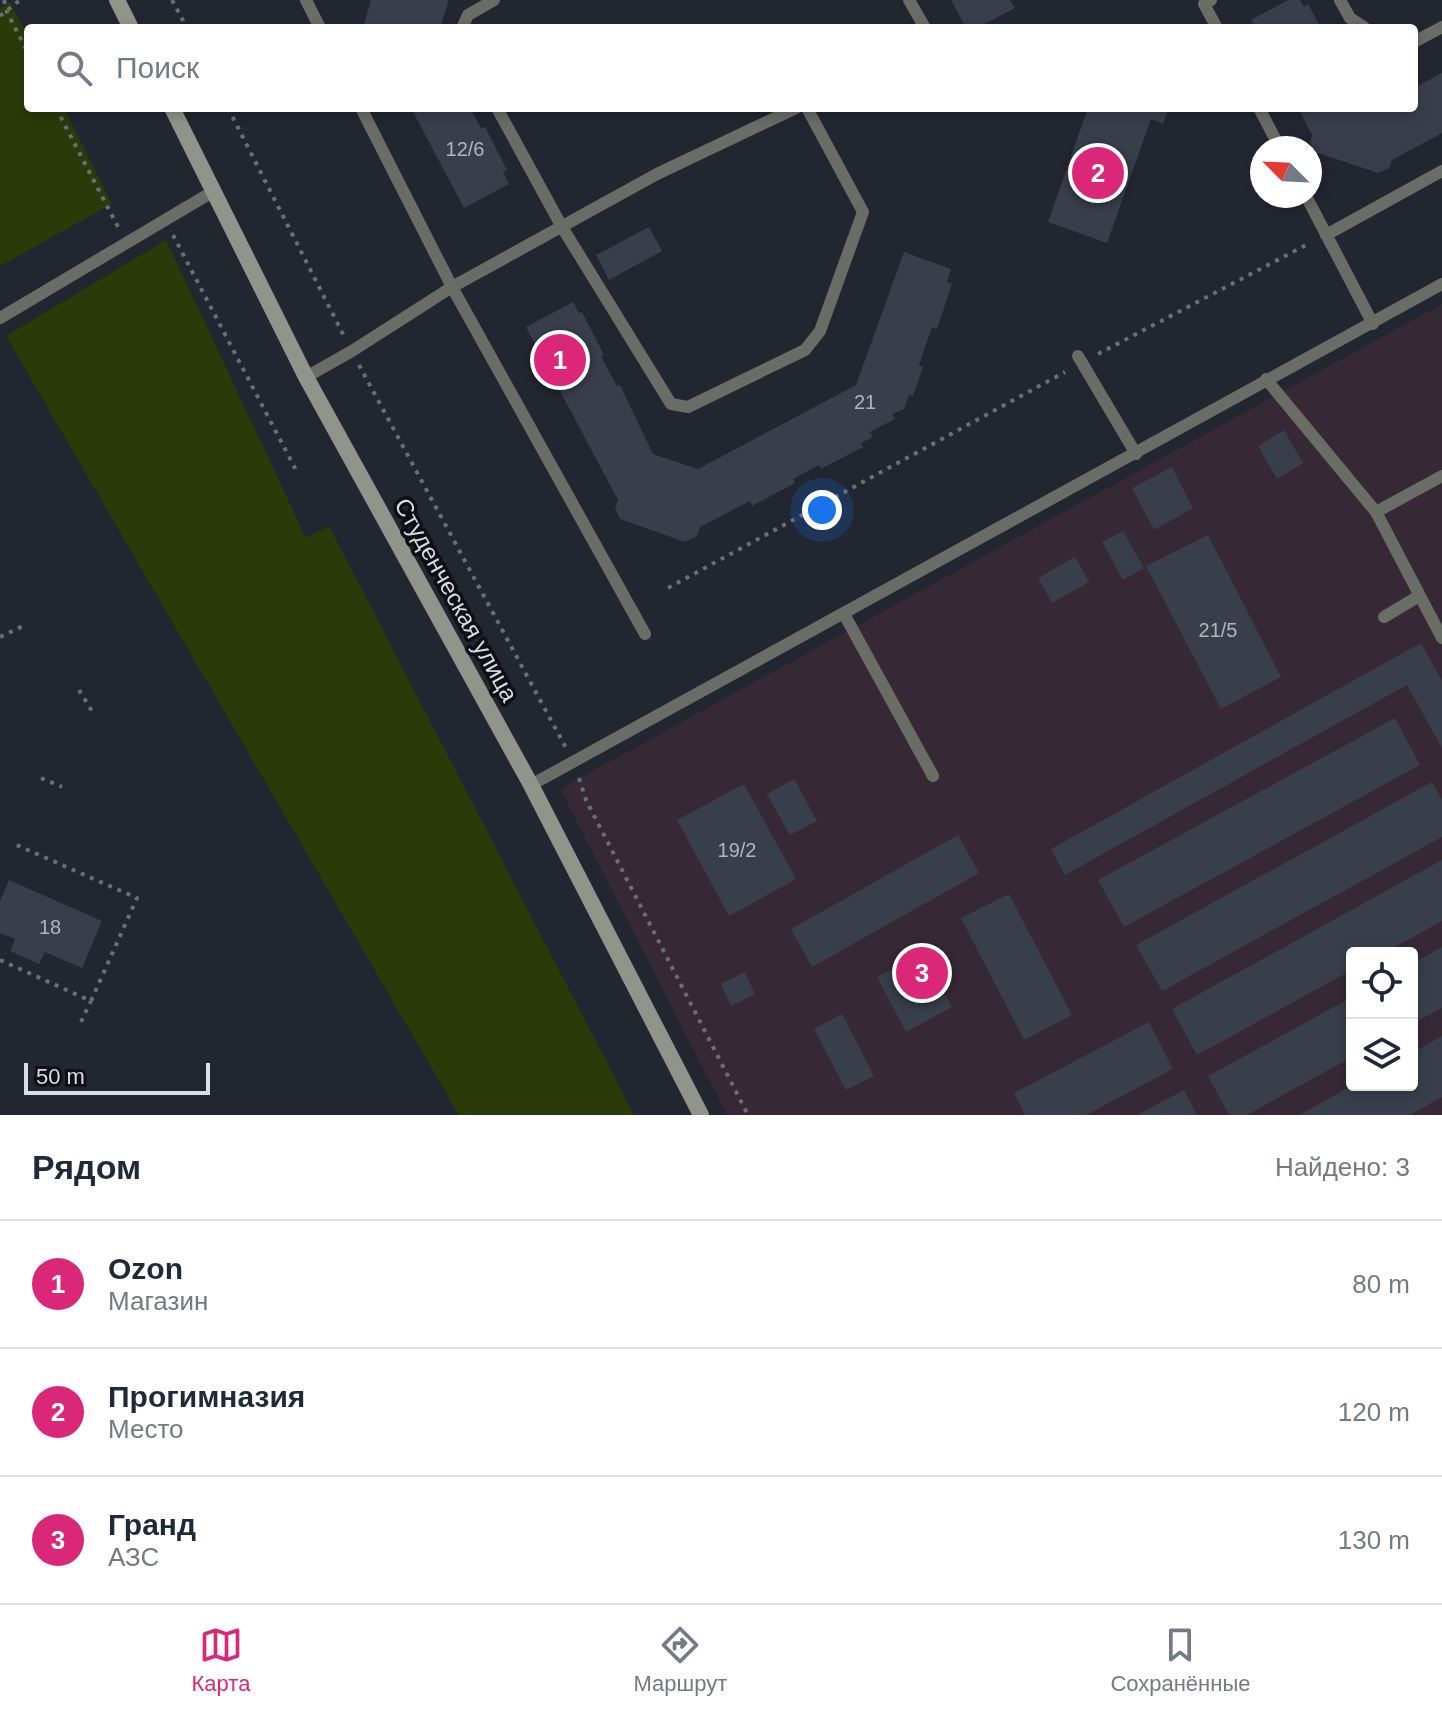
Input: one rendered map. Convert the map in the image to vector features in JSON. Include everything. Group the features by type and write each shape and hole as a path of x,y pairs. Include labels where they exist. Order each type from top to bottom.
{"main road":[{"path":"117,0 129,24"},
{"name":"Студенческая улица","path":"174,112 306,377 531,785 701,1115"}],"lane":[{"path":"306,0 318,24"},
{"path":"464,24 468,15 494,0"},
{"path":"909,0 923,24"},
{"path":"1211,0 1204,4 1215,24"},
{"path":"1340,0 1350,18 1359,24"},
{"path":"1418,40 1442,27"},
{"path":"363,112 452,287 645,634"},
{"path":"499,112 562,227 671,404 688,407 805,350 820,331 863,212 809,112"},
{"path":"306,377 452,287 657,174 788,112"},
{"path":"1261,112 1274,136"},
{"path":"1326,235 1442,171"},
{"path":"0,318 214,191"},
{"path":"1312,208 1373,324"},
{"path":"531,785 1442,284"},
{"path":"1080,359 1136,454"},
{"path":"1266,379 1376,512 1442,638"},
{"path":"1376,512 1442,476"},
{"path":"1384,617 1419,596"},
{"path":"844,614 933,776"}],"path":[{"path":"4,0 24,45"},
{"path":"0,16 20,0"},
{"path":"172,0 185,24"},
{"path":"58,112 118,227 104,235"},
{"path":"230,112 352,351 573,761 586,800 748,1115"},
{"path":"163,220 177,241 296,470"},
{"path":"668,588 1080,359 1326,235"},
{"path":"0,637 25,625"},
{"path":"79,690 92,711"},
{"path":"41,778 62,787"},
{"path":"12,843 138,895 81,1022"},
{"path":"0,960 91,1001"}],"shaded area":[{"path":"1442,304 1442,1115 727,1115 560,789"}],"green space":[{"path":"10,2 24,29 24,112 66,112 112,204 0,266 0,8"},
{"path":"166,240 306,538 329,526 634,1115 459,1115 6,336"}],"building":[{"path":"371,0 449,0 441,24 364,24"},
{"path":"951,0 1010,0 1015,8 985,24 964,24"},
{"path":"1288,0 1300,0 1304,7 1308,4 1319,24 1253,24 1251,20"},
{"path":"1442,73 1442,133 1392,160 1389,168 1378,173 1322,154 1322,136 1312,136 1300,112 1418,112 1418,86"},
{"path":"413,112 472,112 481,128 485,127 507,170 503,172 509,184 464,208"},
{"path":"1087,112 1168,112 1163,124 1151,119 1107,243 1048,222"},
{"path":"649,227 662,251 609,280 596,255"},
{"path":"904,252 951,269 947,282 952,284 937,329 932,327 919,365 923,367 913,396 909,395 904,409 892,414 895,419 870,432 873,437 861,443 863,447 821,469 819,465 793,479 795,483 752,506 750,501 700,527 697,536 685,542 620,519 615,508 618,500 526,327 573,302 579,313 582,312 604,355 601,356 617,386 620,385 653,454 698,469 856,385"},
{"path":"1284,430 1303,463 1277,479 1258,446"},
{"path":"1172,467 1193,508 1154,530 1132,488"},
{"path":"1123,531 1144,568 1123,580 1102,542"},
{"path":"1208,535 1281,677 1221,709 1146,566"},
{"path":"1075,557 1089,582 1052,603 1038,578"},
{"path":"1421,643 1442,681 1442,748 1407,685 1065,875 1051,849"},
{"path":"1395,718 1420,765 1124,927 1098,880"},
{"path":"794,779 817,821 790,835 767,794"},
{"path":"1432,782 1442,800 1442,837 1162,991 1136,945"},
{"path":"744,784 796,879 729,916 677,820"},
{"path":"958,835 979,873 812,967 791,929"},
{"path":"1442,860 1442,921 1395,947 1346,947 1346,973 1197,1055 1172,1009"},
{"path":"9,880 102,921 82,968 45,952 39,964 10,951 15,939 0,933 0,901"},
{"path":"1009,894 1072,1015 1024,1040 961,918"},
{"path":"1442,947 1442,1008 1418,1021 1418,1019 1418,961"},
{"path":"923,952 952,1007 906,1032 877,977"},
{"path":"745,972 755,994 731,1006 721,984"},
{"path":"1346,1000 1346,1060 1247,1115 1229,1115 1208,1076"},
{"path":"842,1014 874,1076 846,1090 814,1029"},
{"path":"1149,1022 1173,1069 1086,1115 1025,1115 1014,1093"},
{"path":"1442,1036 1442,1097 1410,1115 1299,1115 1346,1089 1418,1091 1418,1050"},
{"path":"1184,1090 1197,1115 1137,1115"}],"place":[{"name":"Прогимназия","path":"1098,173"},
{"name":"Ozon","path":"560,360"},
{"name":"Гранд","path":"922,973"}]}
